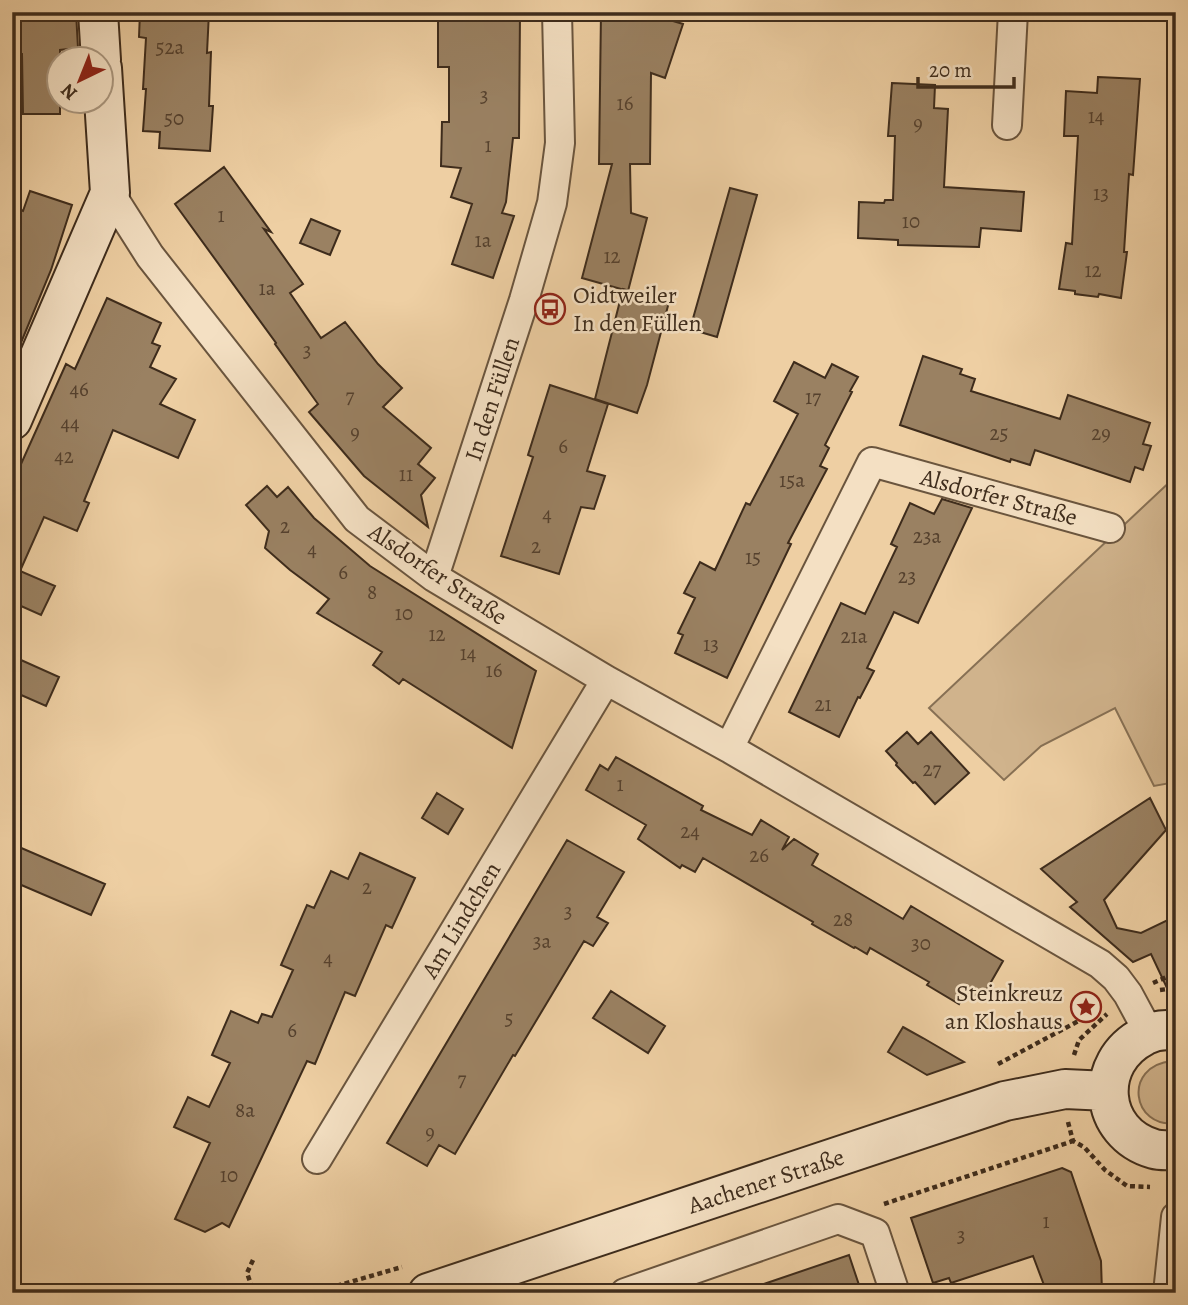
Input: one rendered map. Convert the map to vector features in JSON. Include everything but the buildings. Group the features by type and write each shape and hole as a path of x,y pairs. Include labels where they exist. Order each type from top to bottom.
{"main road":[{"path":"97,12 100,46"},
{"path":"12,420 110,192 105,116"},
{"path":"1163,1032 1132,1042 1119,1055 1111,1072 1108,1091 1112,1111 1122,1128 1137,1142 1156,1149 1176,1150"},
{"name":"Aachener Straße","path":"428,1293 1005,1101 1065,1089 1108,1091"}],"street":[{"name":"In den Füllen","path":"434,577 524,300 552,203 560,143 557,12"},
{"path":"1007,125 1013,12"},
{"name":"Alsdorfer Straße","path":"110,192 150,256 357,519 434,577 606,680 729,748 1100,964 1116,978 1163,1032"},
{"name":"Alsdorfer Straße","path":"729,748 872,462 1110,528"},
{"name":"Am Lindchen","path":"317,1159 606,680"},
{"path":"1168,1293 1176,1217"},
{"path":"625,1293 838,1219 875,1233 895,1293"}],"path":[{"path":"838,1219 1073,1141"},
{"path":"253,1259 247,1273 254,1293"}],"shaded area":[{"path":"1176,476 1176,782 1154,786 1115,708 1041,746 1004,780 929,708"},
{"path":"1176,1062 1176,1123 1161,1122 1150,1117 1142,1107 1139,1096 1140,1084 1145,1074 1156,1065"}],"place":[{"name":"Oidtweiler In den Füllen","path":"550,309"},
{"name":"Steinkreuz an Kloshaus","path":"1086,1007"}]}
